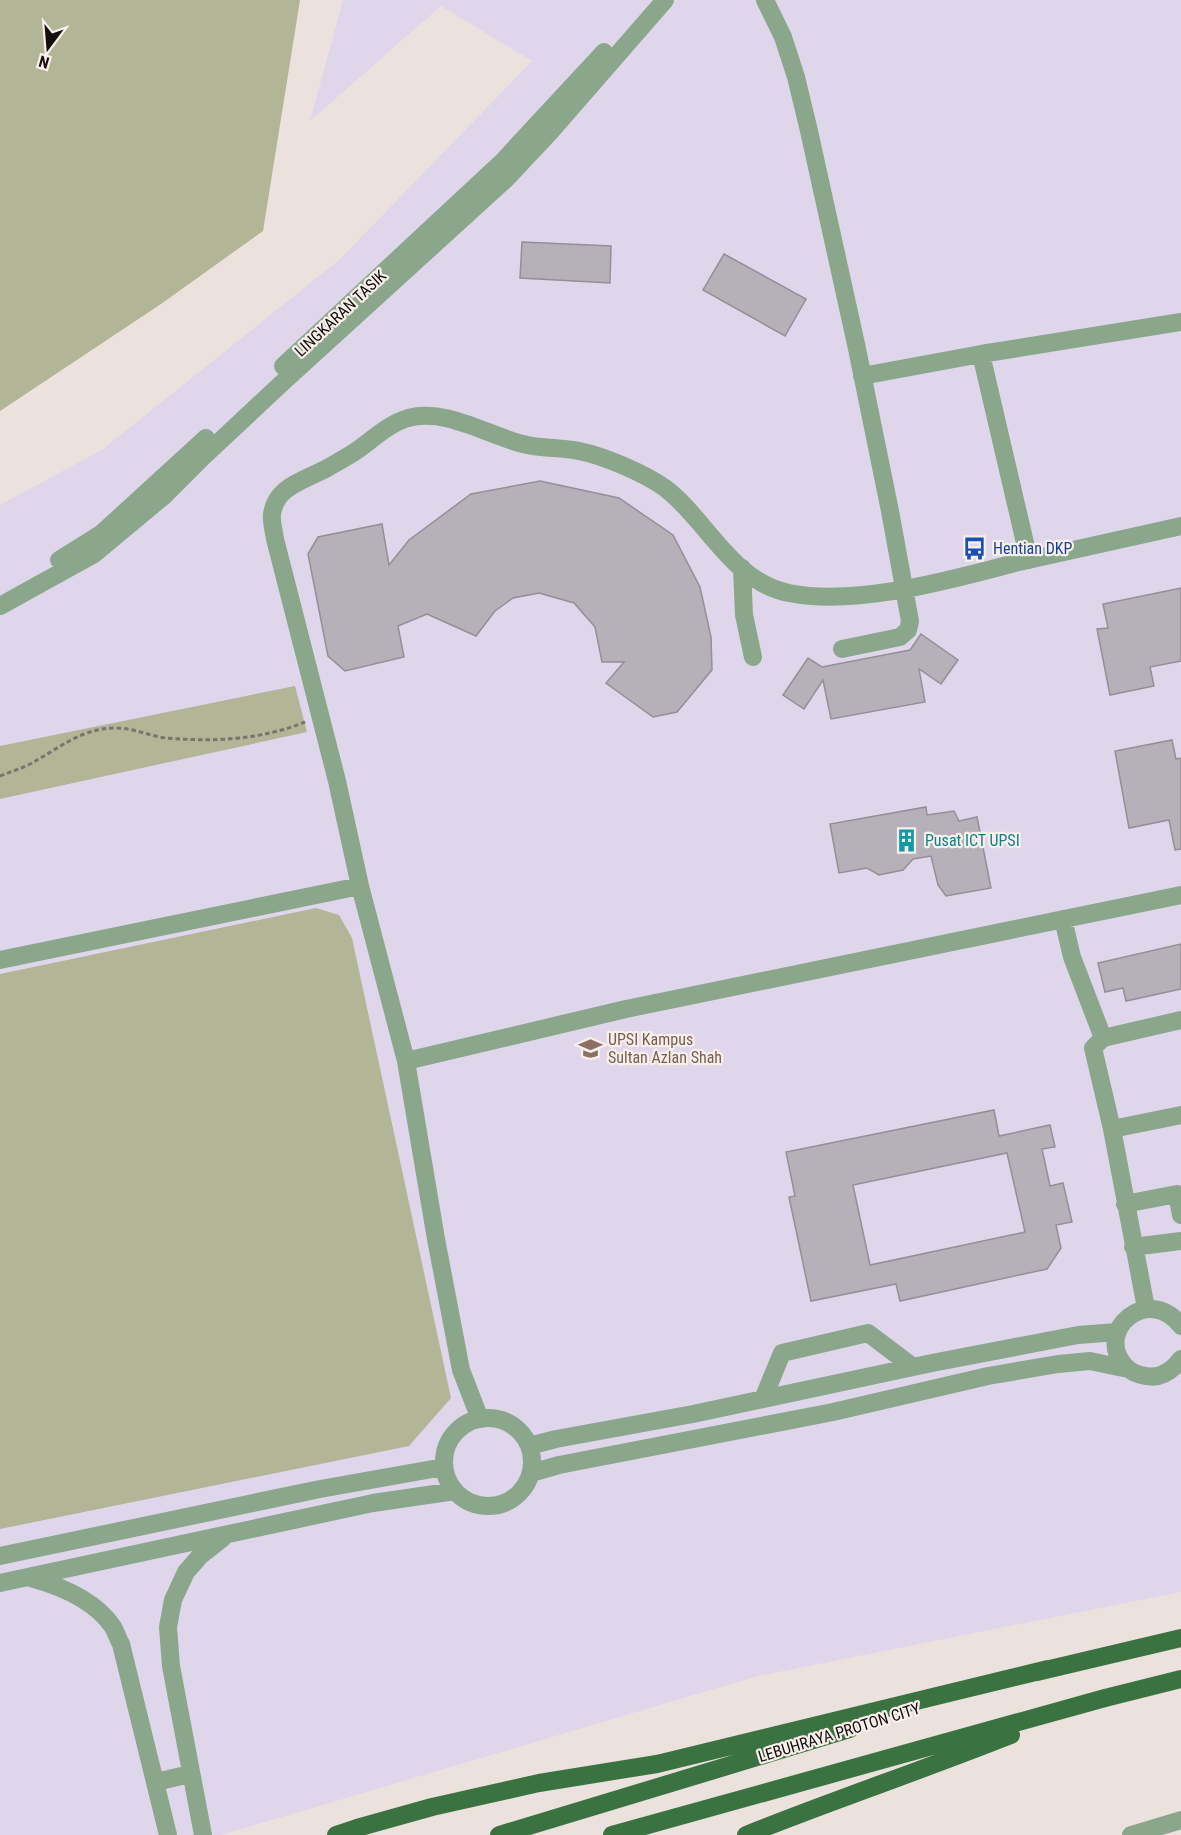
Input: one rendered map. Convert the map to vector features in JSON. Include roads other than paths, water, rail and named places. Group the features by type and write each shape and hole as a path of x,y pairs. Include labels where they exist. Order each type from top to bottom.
{"main road":[{"name":"LEBUHRAYA PROTON CITY","path":"499,1835 1048,1669 1181,1638"},
{"path":"336,1835 432,1807 539,1784 657,1764 1048,1669"},
{"path":"612,1835 1181,1679"},
{"path":"746,1835 817,1806 939,1764 1105,1698"}],"street":[{"name":"LINGKARAN TASIK","path":"0,593 64,558 102,533 134,505 502,161 651,0"},
{"path":"0,606 94,554 165,495 282,383 506,179 665,0"},
{"path":"765,0 783,37 796,77 862,376 910,621 908,630 900,637 842,649"},
{"path":"862,376 981,354 1181,322"},
{"path":"981,354 1029,560"},
{"path":"480,1419 461,1370 406,1061 360,886 338,781 275,539 272,516 275,501 285,488 321,472 353,453 389,427 407,418 427,416 446,419 526,445 580,451 627,467 664,488 696,517 723,551 764,584 788,593 844,596 903,589 1181,526"},
{"path":"742,568 744,615 753,657"},
{"path":"0,960 360,886"},
{"path":"406,1061 626,1009 1181,895"},
{"path":"1063,919 1072,957 1103,1038"},
{"path":"1146,1308 1112,1129 1093,1048 1103,1038 1181,1020"},
{"path":"1112,1129 1181,1115"},
{"path":"1125,1204 1177,1194 1181,1215"},
{"path":"1133,1247 1181,1241"},
{"path":"1181,1326 1167,1312 1146,1308 1133,1312 1124,1321 1116,1342 1117,1352 1122,1362 1137,1375 1158,1377 1175,1367 1181,1359"},
{"path":"529,1446 1078,1335 1118,1332"},
{"path":"763,1399 782,1353 868,1333 913,1367"},
{"path":"531,1473 559,1464 833,1412 988,1376 1090,1361 1128,1369"},
{"path":"480,1419 495,1419 509,1424 521,1434 529,1446 531,1455 531,1473 526,1484 509,1501 498,1505 486,1506 464,1499 455,1491 446,1476 444,1467 449,1441 468,1423 480,1419"},
{"path":"0,1556 320,1489 444,1467"},
{"path":"0,1583 373,1503 455,1491"},
{"path":"203,1835 171,1666 168,1627 173,1600 186,1572 200,1556 226,1535"},
{"path":"28,1578 51,1583 78,1596 98,1611 112,1626 121,1644 168,1835"},
{"path":"156,1782 190,1774"},
{"path":"1131,1835 1181,1820"}],"place":[{"name":"Hentian DKP","path":"975,548"},
{"name":"Pusat ICT UPSI","path":"907,840"},
{"name":"UPSI Kampus Sultan Azlan Shah","path":"590,1048"}]}
